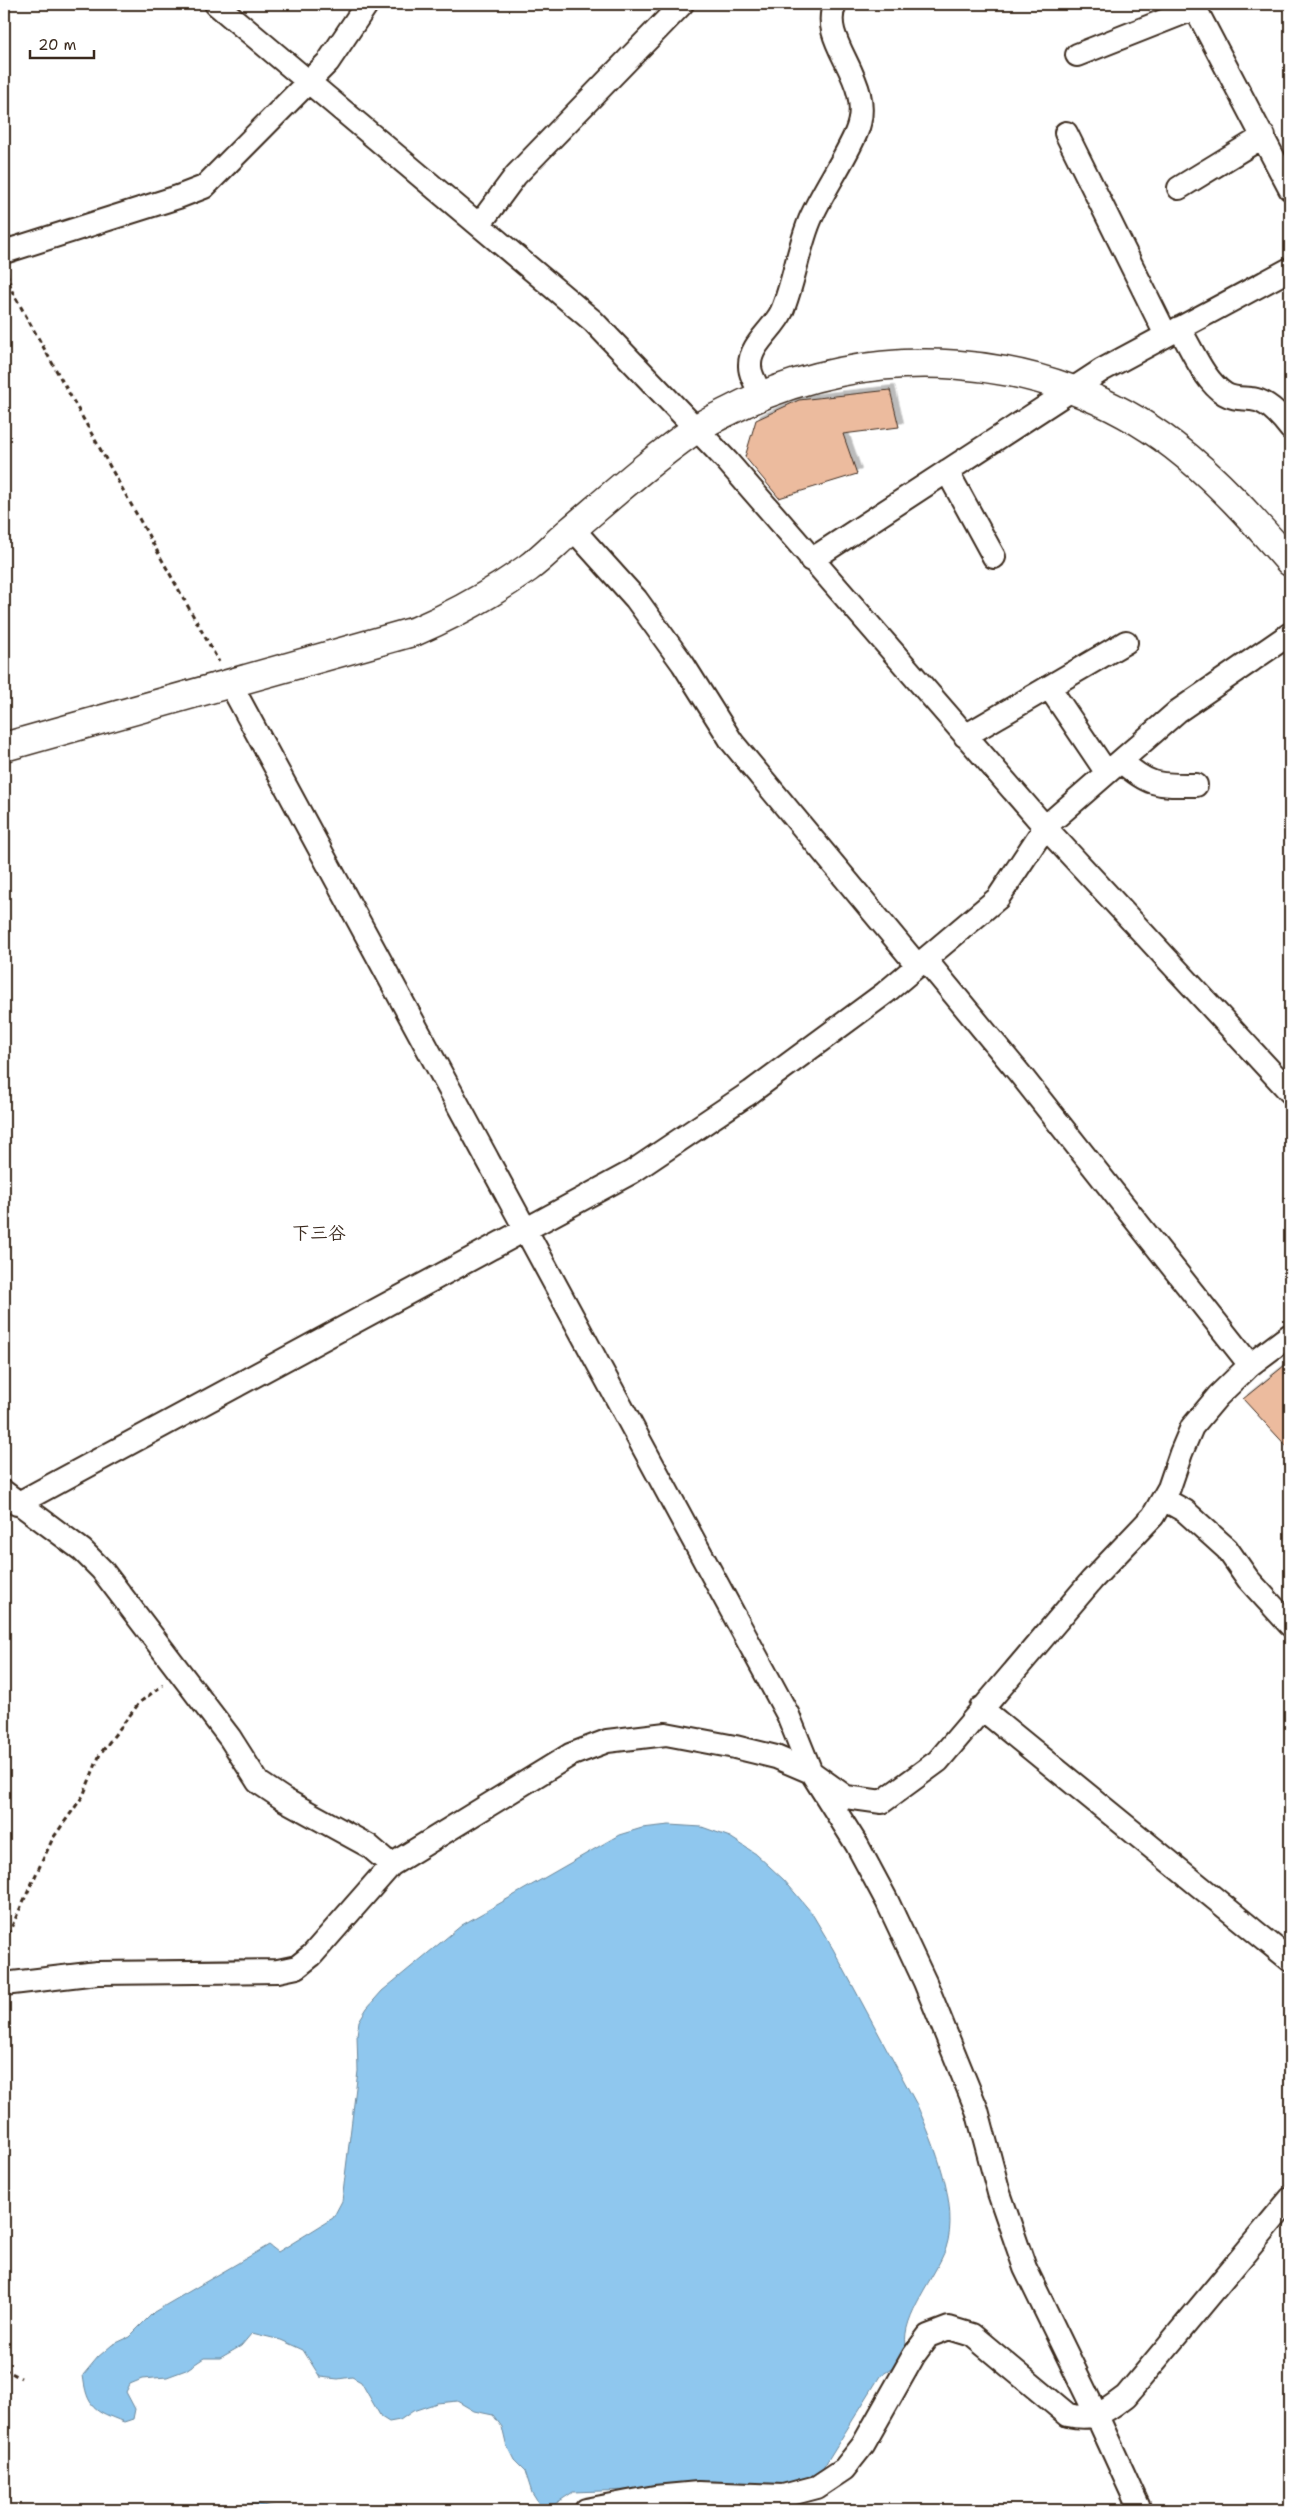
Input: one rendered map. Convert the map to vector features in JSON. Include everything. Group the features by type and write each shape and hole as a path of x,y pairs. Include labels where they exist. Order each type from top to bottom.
{"street":[{"path":"216,4 593,321 696,428 1045,827 1290,1092"},
{"path":"5,251 178,197 204,187 328,62 367,4"},
{"path":"479,225 516,175 682,4"},
{"path":"761,394 750,366 753,352 781,313 810,221 856,133 862,114 861,97 831,24 831,6"},
{"path":"1077,55 1195,6 1290,189"},
{"path":"1066,133 1173,331 1212,383 1226,395 1238,399 1253,399 1267,405 1290,428"},
{"path":"1179,188 1264,136"},
{"path":"811,560 1071,389 1173,331 1290,269"},
{"path":"4,747 374,645 416,631 452,615 528,568 666,450 696,428 761,394 824,374 896,363 965,365 1000,369 1071,389 1110,406 1173,445 1237,503 1290,562"},
{"path":"947,471 994,557"},
{"path":"573,529 636,599 684,664 732,742 1026,1081 1250,1366"},
{"path":"391,1865 369,1846 285,1800 258,1782 230,1738 102,1570 82,1550 11,1498 526,1231 632,1172 743,1097 885,993 998,898 1045,827 1178,711 1290,634"},
{"path":"965,736 1126,642"},
{"path":"231,684 788,1716 811,1772 857,1845 887,1901 925,1982 977,2110 998,2193 1025,2268 1098,2416 1140,2510"},
{"path":"1049,687 1114,767 1156,785 1196,785"},
{"path":"4,1984 97,1973 278,1972 297,1967 312,1955 391,1865 570,1755 607,1741 666,1734 776,1757 811,1772 846,1797 882,1802 938,1761 981,1708 1092,1580 1153,1516 1163,1499 1192,1427 1218,1396 1250,1366 1290,1335"},
{"path":"1163,1499 1185,1511 1227,1549 1243,1572 1290,1625"},
{"path":"981,1708 1290,1960"},
{"path":"586,2510 655,2497 698,2492 783,2496 816,2487 844,2469 863,2445 914,2355 928,2336 949,2328 972,2335 1068,2416 1085,2419 1098,2416 1126,2396 1290,2199"}],"path":[{"path":"5,251 7,273 12,291 231,684"},
{"path":"4,1943 53,1838 82,1796 100,1754 140,1702 180,1673"},
{"path":"4,2369 21,2378"}],"water":[{"path":"669,1825 702,1827 730,1837 756,1854 784,1880 811,1912 917,2105 931,2138 943,2175 950,2213 946,2248 914,2309 906,2334 906,2345 893,2368 880,2376 820,2473 801,2482 779,2486 755,2483 698,2482 629,2490 573,2492 549,2508 542,2509 532,2493 525,2471 514,2460 506,2444 502,2427 493,2415 474,2411 457,2401 437,2403 413,2411 400,2420 389,2422 381,2417 361,2382 352,2377 338,2379 320,2377 303,2350 281,2340 252,2333 241,2346 220,2358 204,2358 186,2370 167,2377 142,2379 130,2384 126,2392 135,2409 133,2419 124,2422 99,2411 87,2395 83,2375 98,2357 112,2345 129,2337 154,2312 269,2245 278,2252 333,2218 342,2201 358,2071 357,2035 359,2021 367,2008 382,1991 462,1925 619,1835 642,1828"},
{"path":"235,2504 258,2504 287,2510 223,2510"}],"building":[{"path":"890,390 899,427 843,434 857,474 779,498 745,457 756,420 799,400"},
{"path":"1290,1361 1290,1450 1243,1399"}],"district":[{"name":"下三谷","path":"319,1233"}]}
